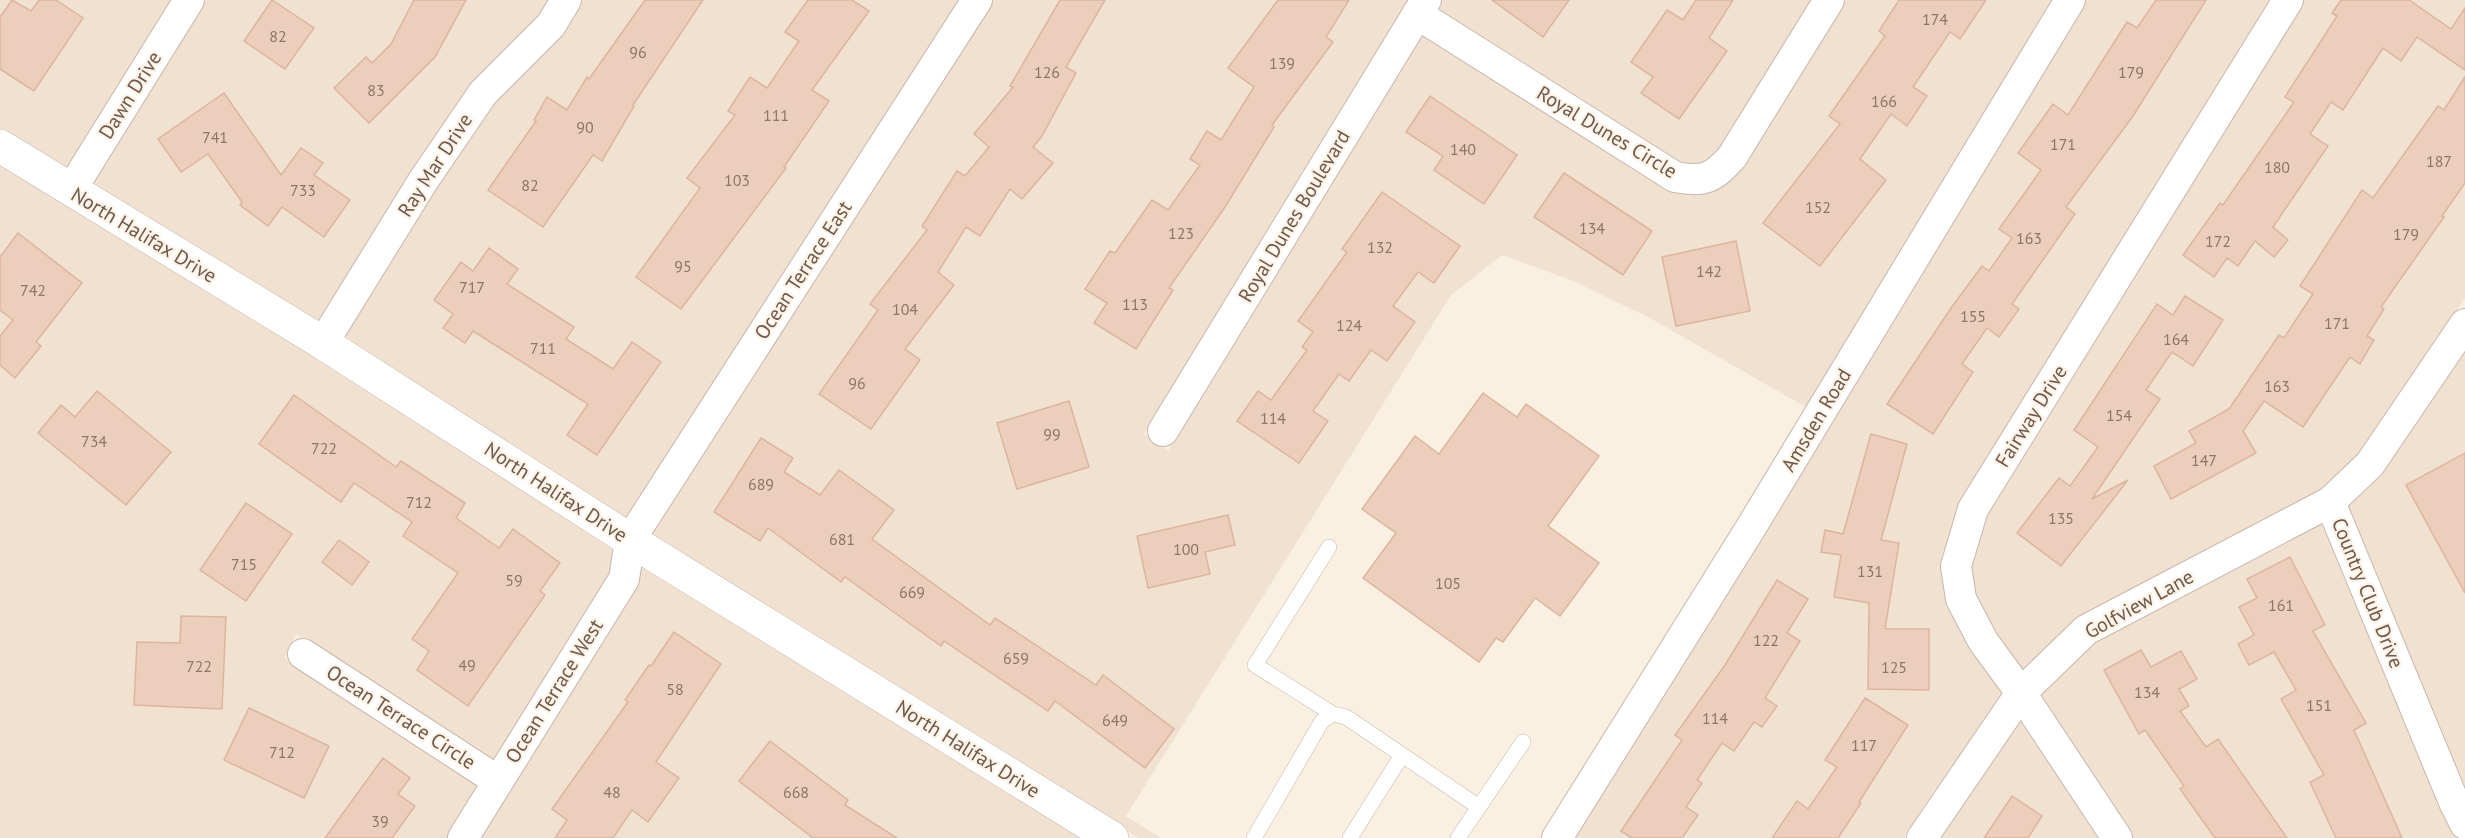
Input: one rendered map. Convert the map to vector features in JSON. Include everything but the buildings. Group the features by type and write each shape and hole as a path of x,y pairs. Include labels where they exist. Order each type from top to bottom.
{"street":[{"name":"Dawn Drive","path":"71,190 189,0"},
{"name":"Ray Mar Drive","path":"323,343 423,181 483,93 551,25 566,0"},
{"name":"Ocean Terrace East","path":"630,540 977,0"},
{"name":"Royal Dunes Circle","path":"1421,7 1675,177 1695,180 1716,174 1732,157 1829,0"},
{"name":"Amsden Road","path":"1557,838 1750,529 2070,0"},
{"name":"Fairway Drive","path":"2117,838 2021,693 1983,641 1961,599 1956,566 1973,509 2288,0"},
{"name":"Royal Dunes Boulevard","path":"1163,431 1421,7"},
{"name":"North Halifax Drive","path":"0,146 323,343 630,540 1112,838"},
{"name":"Country Club Drive","path":"2465,324 2370,464 2330,502 2465,825"},
{"name":"Golfview Lane","path":"1922,838 2021,693 2086,630 2330,502"},
{"name":"Ocean Terrace West","path":"463,838 624,579 630,540"},
{"name":"Ocean Terrace Circle","path":"303,654 498,781"}],"lane":[{"path":"1329,547 1255,665 1333,714 1346,717 1479,807"},
{"path":"1254,838 1322,721 1333,714"},
{"path":"1458,838 1523,742"},
{"path":"1350,838 1402,755"}],"shaded area":[{"path":"0,0 172,0 65,171 0,130"},
{"path":"206,0 549,0 540,15 471,83 411,173 317,324 90,187"},
{"path":"583,0 960,0 625,520 342,340 434,190 494,103 563,34"},
{"path":"994,0 1408,0 1144,434 1168,451 1423,33 1669,189 1700,194 1726,185 1744,166 1846,0 2053,0 1806,407 1650,318 1571,280 1502,255 1451,295 1126,816 1161,838 1138,838 649,536"},
{"path":"1443,0 1812,0 1721,147 1708,161 1693,166 1679,163 1437,11"},
{"path":"2087,0 2271,0 1943,560 2004,692 1923,807 1905,838 1574,838 1762,537"},
{"path":"2305,0 2465,0 2465,298 2359,454 2322,489 2078,617 2022,671 1994,634 1974,596 1970,568 1986,517"},
{"path":"0,162 317,355 615,545 611,573 493,761 296,634 285,658 479,784 446,838 0,838"},
{"path":"2465,350 2465,796 2347,506 2381,473"},
{"path":"2324,522 2442,808 2457,838 2133,838 2039,696 2094,642"},
{"path":"641,562 1087,838 481,838 636,588"},
{"path":"2022,718 2101,838 1939,838"}]}
